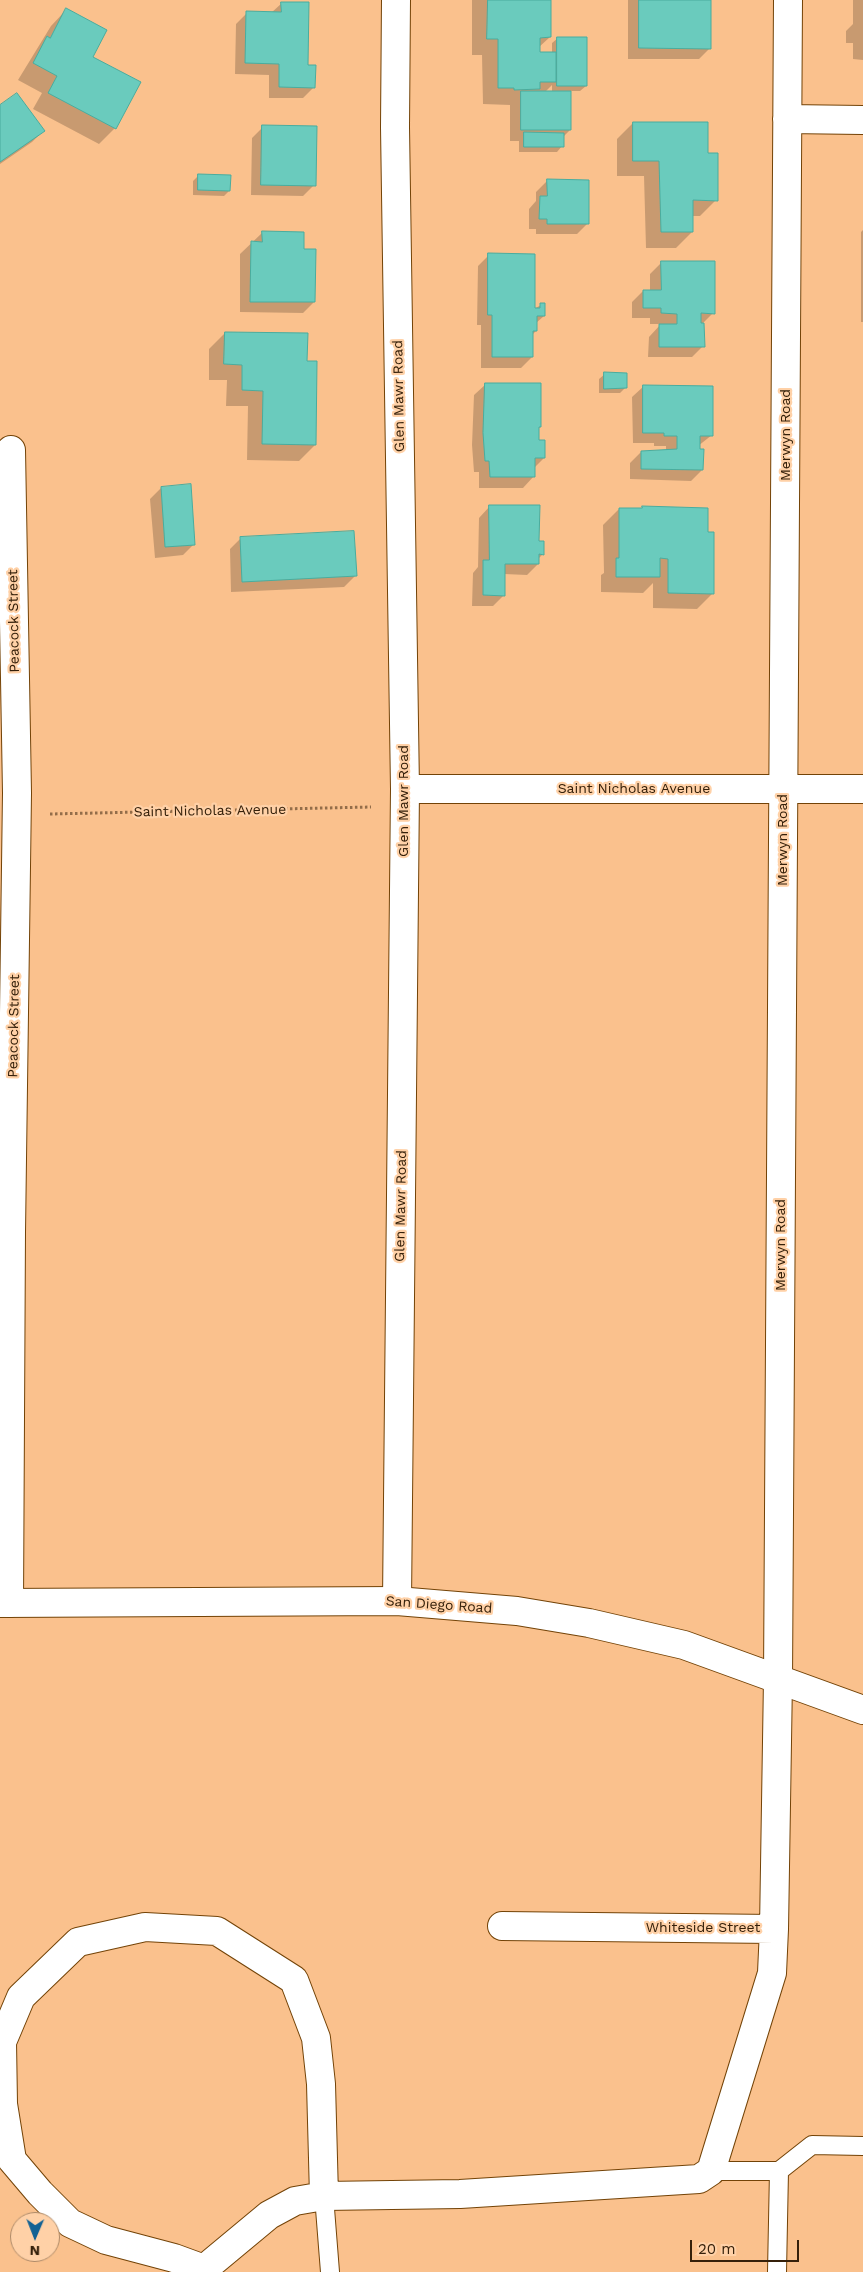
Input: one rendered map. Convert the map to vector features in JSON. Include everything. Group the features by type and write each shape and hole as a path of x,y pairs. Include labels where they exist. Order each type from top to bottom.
{"street":[{"name":"Glen Mawr Road","path":"396,0 395,126 405,798 396,1601"},
{"name":"Merwyn Road","path":"778,1679 788,0"},
{"path":"787,120 863,120"},
{"name":"Peacock Street","path":"5,1603 11,800 11,450"},
{"name":"Saint Nicholas Avenue","path":"405,798 784,789 863,789"},
{"name":"San Diego Road","path":"5,1603 396,1601 517,1611 589,1623 684,1645 863,1710"},
{"name":"Whiteside Street","path":"502,1926 774,1929 778,1679"},
{"path":"324,2196 321,2084 316,2038 294,1980 217,1931 145,1927 78,1942 21,1997 2,2042 3,2104 12,2160 40,2193 70,2223 106,2240 174,2258 206,2271 269,2215 295,2201 324,2196 460,2194 699,2179 711,2172 772,1973 774,1929"}],"lane":[{"path":"711,2172 779,2171 812,2145 863,2146"},
{"path":"777,2272 779,2171"},
{"path":"324,2196 330,2272"}],"path":[{"name":"Saint Nicholas Avenue","path":"11,800 405,798"}],"building":[{"path":"488,0 551,0 551,37 540,38 540,52 556,52 556,82 540,82 540,89 514,90 514,88 498,88 498,39 487,39"},
{"path":"639,0 711,0 711,49 639,48"},
{"path":"281,2 309,2 308,65 316,65 315,88 279,87 279,64 245,63 246,11 281,12"},
{"path":"66,8 107,30 93,57 141,82 116,129 48,93 57,76 33,63 47,36 50,38"},
{"path":"557,37 587,37 587,86 557,86"},
{"path":"521,91 571,91 571,130 521,130"},
{"path":"17,93 45,131 0,162 0,105"},
{"path":"633,122 708,122 708,153 718,153 718,201 693,200 693,232 661,232 659,161 633,161"},
{"path":"262,125 317,126 316,186 261,185"},
{"path":"524,132 564,133 564,147 524,147"},
{"path":"198,174 231,175 230,191 198,190"},
{"path":"547,179 589,180 589,224 547,224 547,219 539,219 540,196 547,196"},
{"path":"262,231 304,232 304,249 316,249 315,302 250,302 251,241 262,242"},
{"path":"488,253 535,254 535,308 540,308 540,303 545,303 545,316 537,316 537,331 533,331 533,357 492,357 492,315 488,315"},
{"path":"661,261 715,261 715,314 701,313 701,323 704,323 705,347 659,347 659,324 677,324 677,314 661,313 661,308 643,308 643,290 661,290"},
{"path":"225,332 308,333 307,361 317,361 316,445 262,444 263,391 242,390 242,365 224,364"},
{"path":"604,372 627,373 627,388 604,389"},
{"path":"485,383 541,383 541,427 539,427 539,440 545,440 545,458 535,458 535,477 490,477 489,461 485,461 483,433"},
{"path":"643,385 713,386 713,436 700,436 700,449 704,449 703,470 641,469 641,451 677,449 677,436 664,436 664,433 643,433"},
{"path":"191,484 195,545 165,547 161,487"},
{"path":"489,505 540,505 539,541 544,541 544,555 539,554 539,564 505,564 505,596 483,595 483,560 489,560"},
{"path":"642,506 708,508 708,532 714,532 714,594 668,593 668,559 660,558 660,577 616,577 616,558 619,558 619,508 642,508"},
{"path":"354,531 357,576 242,582 240,537"}]}
